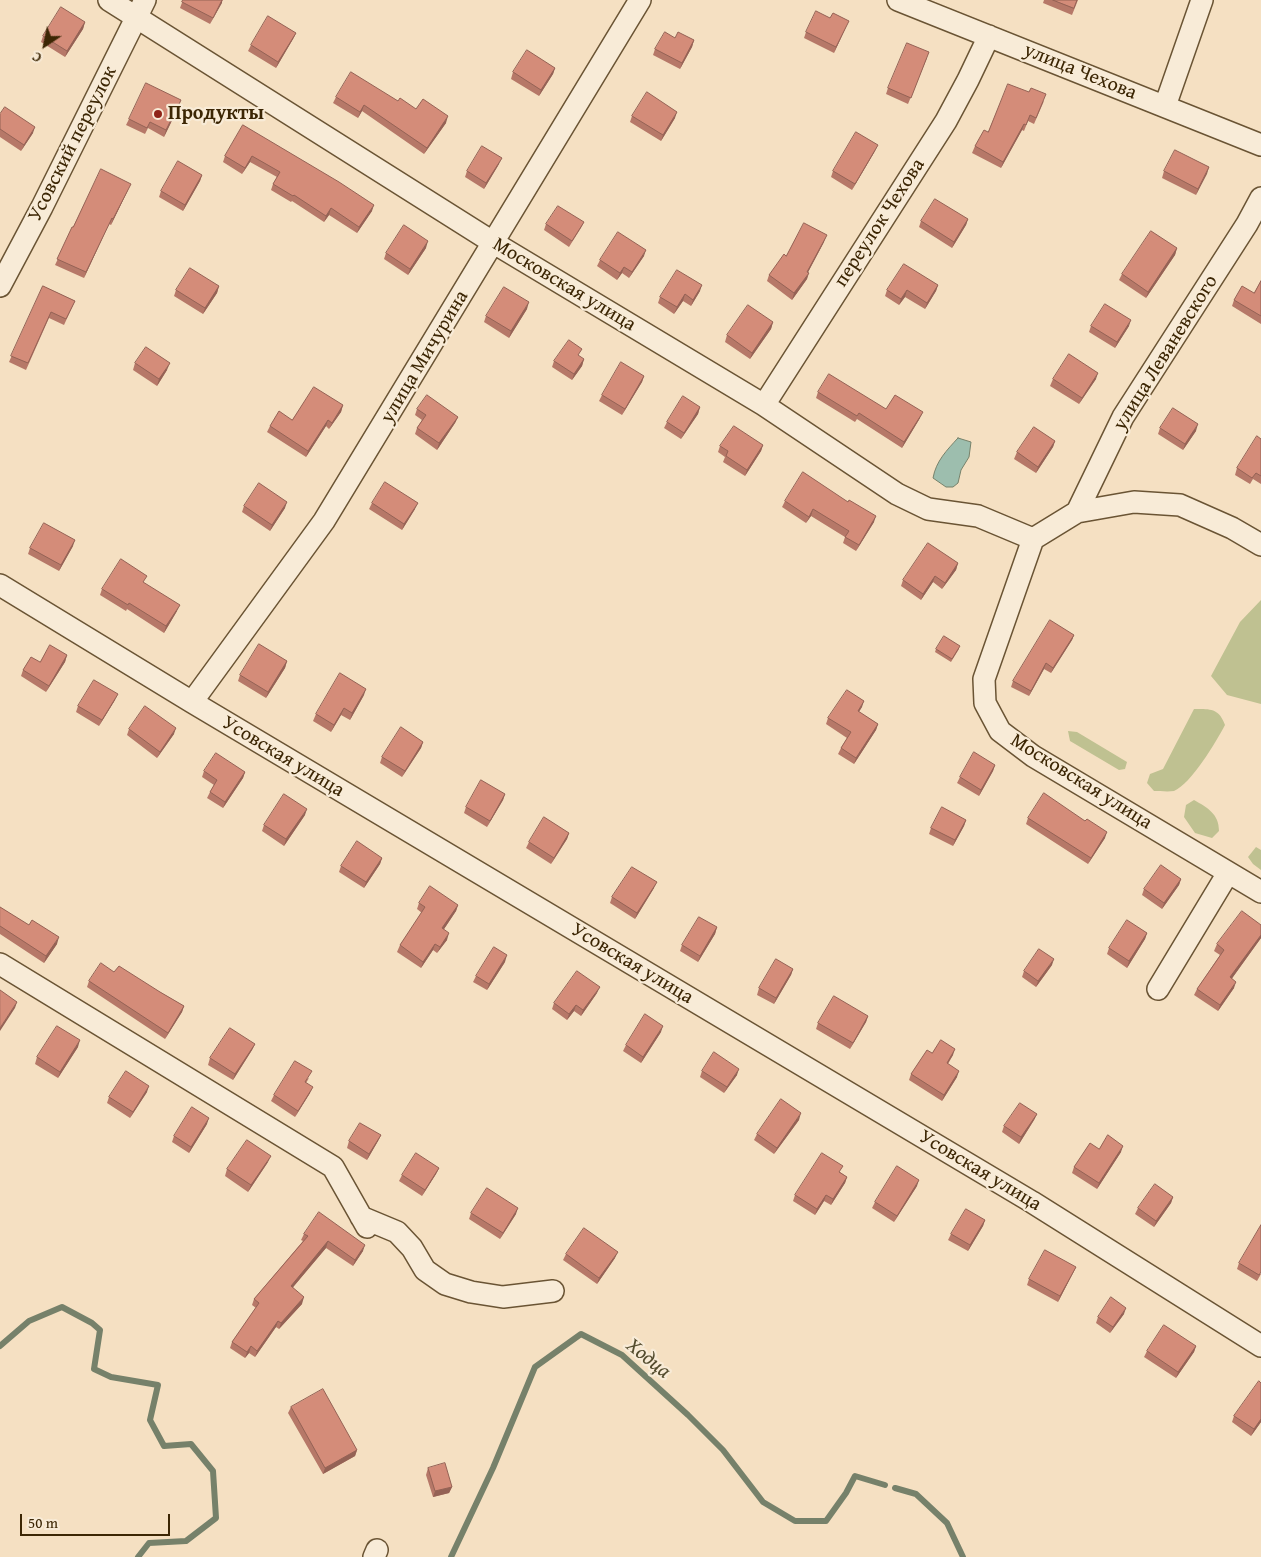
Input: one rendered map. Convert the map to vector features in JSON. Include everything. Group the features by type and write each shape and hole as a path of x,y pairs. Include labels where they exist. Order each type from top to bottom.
{"street":[{"name":"Московская улица","path":"109,0 141,8 494,243 764,405 897,494 928,509 978,516 1033,539 984,679 985,704 1000,731 1034,756 1261,892"},
{"name":"улица Мичурина","path":"192,702 324,521 640,0"},
{"name":"улица Чехова","path":"898,0 1261,145"},
{"path":"1164,106 1202,0"},
{"name":"Усовский переулок","path":"0,286 42,207 141,8"},
{"name":"переулок Чехова","path":"764,405 946,121 989,36"},
{"name":"улица Леваневского","path":"1077,512 1123,417 1247,224 1261,198"},
{"path":"1033,539 1077,512 1134,502 1180,505 1232,528 1261,545"},
{"name":"Усовская улица","path":"0,585 192,702 1032,1202 1261,1346"},
{"path":"1158,989 1228,872"},
{"path":"0,964 333,1167 364,1222 397,1232 412,1248 425,1270 445,1284 470,1292 503,1297 553,1291"}],"green space":[{"path":"1261,600 1261,704 1227,695 1211,676 1240,622"},
{"path":"1194,709 1217,712 1225,725 1216,742 1195,772 1181,787 1174,791 1154,791 1147,783 1150,774 1163,769"},
{"path":"1068,731 1077,732 1127,762 1125,769 1119,770 1070,741"},
{"path":"1194,800 1212,812 1217,820 1219,831 1212,838 1195,833 1184,817 1186,805"},
{"path":"1256,847 1261,850 1261,870 1248,857"}],"shaded area":[{"path":"958,438 971,442 969,457 961,470 958,483 953,487 946,487 933,478 934,472 942,456"}],"building":[{"path":"183,0 222,0 213,18 182,2"},
{"path":"1053,0 1077,0 1074,8"},
{"path":"61,7 85,22 67,51 43,36"},
{"path":"816,11 830,18 833,13 849,21 836,47 806,32"},
{"path":"268,16 296,33 278,62 251,45"},
{"path":"665,32 675,38 678,32 694,40 682,63 655,49"},
{"path":"907,43 929,52 911,98 888,88"},
{"path":"527,50 555,68 541,90 513,72"},
{"path":"351,72 398,101 400,98 416,109 423,99 448,116 427,148 364,105 360,112 336,97"},
{"path":"146,83 181,100 166,130 150,122 147,128 129,119"},
{"path":"1008,84 1029,92 1031,88 1046,94 1036,118 1030,115 1026,125 1024,124 1003,162 975,146 984,130 988,132"},
{"path":"647,92 677,112 663,135 632,116"},
{"path":"5,107 35,127 24,145 0,129 0,114"},
{"path":"243,125 374,205 359,227 331,208 326,216 273,184 280,172 252,156 245,168 225,156"},
{"path":"856,132 878,145 855,184 833,171"},
{"path":"482,146 502,158 486,183 467,171"},
{"path":"1175,150 1209,167 1198,189 1164,171"},
{"path":"178,161 202,175 185,205 161,191"},
{"path":"101,169 131,184 86,272 57,259"},
{"path":"935,199 968,219 954,242 921,221"},
{"path":"558,206 584,222 572,241 546,224"},
{"path":"804,223 827,235 807,272 809,273 794,293 769,275 784,254 786,256"},
{"path":"404,225 428,241 410,269 386,253"},
{"path":"1151,231 1177,248 1148,292 1122,274"},
{"path":"618,232 646,250 632,272 624,267 620,273 600,260"},
{"path":"904,264 938,285 927,303 907,290 901,299 887,290"},
{"path":"190,268 219,286 205,308 176,290"},
{"path":"677,270 702,285 693,300 685,294 677,307 660,297"},
{"path":"1261,281 1261,316 1234,300 1242,286 1254,293"},
{"path":"43,286 75,301 66,319 51,312 28,363 11,356"},
{"path":"504,287 529,302 511,331 486,316"},
{"path":"1105,304 1131,320 1117,342 1091,326"},
{"path":"748,305 773,322 752,353 727,335"},
{"path":"569,340 582,349 578,355 584,359 574,374 554,361"},
{"path":"146,347 170,363 159,379 135,363"},
{"path":"1069,354 1098,373 1082,398 1053,379"},
{"path":"621,362 644,376 625,409 602,395"},
{"path":"829,374 886,409 895,395 923,412 904,442 859,413 857,416 818,392"},
{"path":"314,387 343,405 332,423 328,420 308,451 270,426 279,411 292,420"},
{"path":"427,395 458,417 439,443 417,428 426,415 417,409"},
{"path":"683,396 700,407 684,433 667,422"},
{"path":"1173,408 1198,424 1185,444 1160,428"},
{"path":"734,426 763,445 747,470 726,456 728,451 720,446"},
{"path":"1034,427 1055,441 1038,467 1017,452"},
{"path":"1257,436 1261,439 1261,476 1256,473 1252,478 1237,468"},
{"path":"803,472 848,502 849,500 876,516 859,545 845,537 849,531 813,509 809,517 785,501"},
{"path":"385,482 418,503 404,524 372,503"},
{"path":"259,483 287,502 272,525 244,506"},
{"path":"44,523 75,540 61,565 30,548"},
{"path":"928,543 958,563 945,583 935,576 923,594 903,580"},
{"path":"121,559 147,576 143,582 180,605 166,626 102,589"},
{"path":"1050,620 1074,635 1053,668 1046,663 1031,691 1013,681"},
{"path":"944,636 960,646 952,659 936,649"},
{"path":"259,644 287,661 268,692 240,675"},
{"path":"50,645 67,655 49,686 23,670 31,657 40,662"},
{"path":"340,673 366,689 352,713 344,708 334,725 316,714"},
{"path":"94,680 118,694 102,720 78,706"},
{"path":"847,690 864,701 858,711 878,724 856,758 841,748 851,732 828,718"},
{"path":"145,706 176,728 160,752 129,729"},
{"path":"401,727 423,742 405,771 382,757"},
{"path":"974,752 995,765 981,790 960,777"},
{"path":"216,753 245,772 225,802 210,792 217,780 204,771"},
{"path":"481,780 505,794 490,821 466,807"},
{"path":"1044,793 1085,821 1087,819 1107,832 1091,858 1028,818"},
{"path":"284,794 307,809 286,839 264,825"},
{"path":"942,807 966,820 955,840 931,828"},
{"path":"544,817 569,833 554,858 529,842"},
{"path":"357,841 382,858 366,882 341,866"},
{"path":"1161,865 1181,879 1164,903 1144,889"},
{"path":"632,867 657,882 637,913 612,897"},
{"path":"430,886 458,905 442,928 449,933 440,947 435,944 423,962 400,945 425,907 419,903"},
{"path":"0,907 29,925 32,920 59,937 46,956 0,926"},
{"path":"1242,911 1261,925 1261,935 1230,977 1236,982 1220,1005 1197,989 1224,950 1217,944"},
{"path":"699,917 717,927 700,956 682,945"},
{"path":"1127,920 1147,933 1129,961 1109,948"},
{"path":"494,947 507,955 489,984 476,976"},
{"path":"1039,949 1054,959 1038,981 1024,971"},
{"path":"776,959 793,969 776,998 759,988"},
{"path":"101,963 114,972 119,966 184,1006 168,1033 89,981"},
{"path":"577,971 600,987 583,1010 576,1005 569,1014 554,1003"},
{"path":"0,990 17,1002 0,1028"},
{"path":"834,996 868,1016 853,1043 818,1023"},
{"path":"645,1014 663,1026 643,1057 626,1045"},
{"path":"57,1026 80,1040 60,1072 37,1057"},
{"path":"230,1028 255,1044 235,1074 210,1058"},
{"path":"941,1040 955,1049 947,1063 959,1071 944,1095 911,1074 927,1050 932,1053"},
{"path":"714,1052 739,1069 727,1087 702,1071"},
{"path":"295,1061 312,1071 305,1082 313,1087 298,1111 274,1095"},
{"path":"126,1071 149,1086 133,1112 109,1097"},
{"path":"781,1099 801,1113 777,1148 757,1134"},
{"path":"1020,1103 1037,1114 1021,1137 1004,1126"},
{"path":"192,1107 209,1118 191,1147 174,1136"},
{"path":"360,1123 381,1135 369,1154 349,1141"},
{"path":"1108,1135 1123,1146 1099,1183 1074,1167 1090,1143 1099,1149"},
{"path":"247,1140 271,1156 251,1185 227,1169"},
{"path":"416,1153 439,1168 425,1190 402,1175"},
{"path":"822,1153 843,1166 839,1172 847,1177 833,1199 826,1195 817,1209 795,1195"},
{"path":"897,1166 919,1180 897,1216 875,1202"},
{"path":"1155,1184 1173,1197 1156,1221 1138,1208"},
{"path":"487,1188 518,1208 503,1233 471,1213"},
{"path":"966,1209 985,1220 970,1245 951,1234"},
{"path":"319,1212 365,1245 355,1260 328,1241 291,1286 304,1297 281,1323 278,1321 257,1351 251,1346 247,1352 232,1342 259,1303 254,1299 308,1236 304,1234"},
{"path":"1261,1225 1261,1272 1259,1275 1239,1263"},
{"path":"584,1228 618,1252 599,1278 566,1254"},
{"path":"1045,1250 1076,1267 1060,1296 1029,1279"},
{"path":"1111,1297 1126,1308 1113,1327 1098,1317"},
{"path":"1164,1325 1196,1346 1178,1372 1147,1351"},
{"path":"1259,1381 1261,1383 1261,1419 1254,1429 1234,1416"},
{"path":"323,1389 357,1450 325,1468 291,1407"},
{"path":"445,1463 452,1487 435,1491 428,1468"}],"waterway":[{"name":"Ходца","path":"0,1346 29,1321 62,1307 92,1323 100,1330 94,1369 111,1377 158,1385 150,1420 164,1446 191,1444 213,1471 216,1518 186,1541 149,1543 138,1557"},
{"name":"Ходца","path":"451,1557 493,1468 535,1367 581,1334 622,1355 688,1415 723,1450 763,1502 795,1521 826,1521 846,1493 855,1476 885,1485"},
{"name":"Ходца","path":"895,1488 916,1494 947,1523 963,1557"}],"place":[{"name":"Продукты","path":"158,114"}]}
